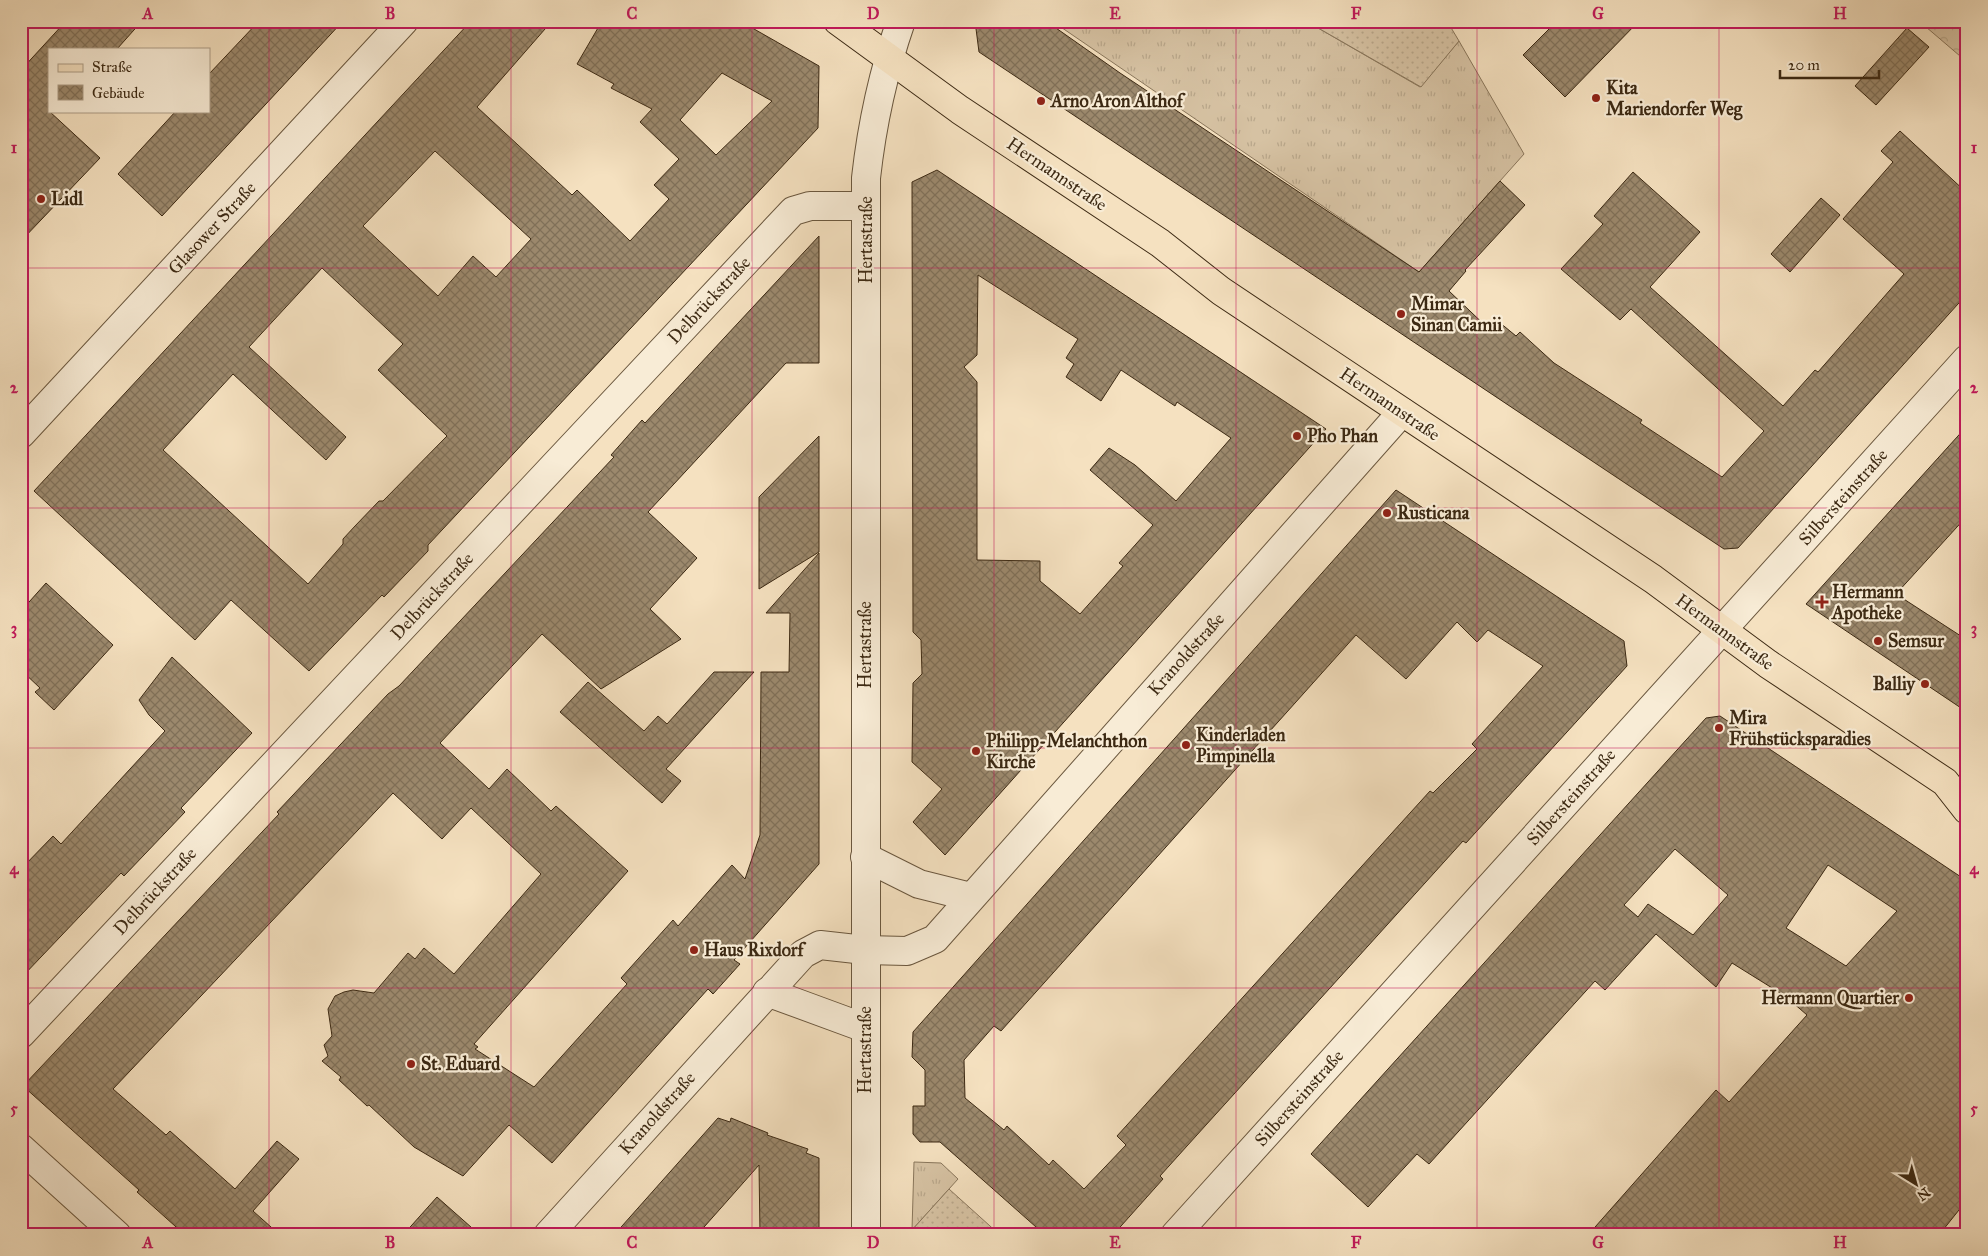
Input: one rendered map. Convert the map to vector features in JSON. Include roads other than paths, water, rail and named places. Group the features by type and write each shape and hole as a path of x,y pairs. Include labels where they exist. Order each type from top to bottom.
{"main road":[{"name":"Hermannstraße","path":"838,21 960,110 1160,243 1221,291 1653,579 1784,675 1956,785 1967,810"}],"street":[{"name":"Glasower Straße","path":"21,434 404,21"},
{"name":"Hertastraße","path":"866,1235 866,178 872,126 888,58 901,21"},
{"name":"Delbrückstraße","path":"21,1034 793,211 810,206 866,206"},
{"name":"Silbersteinstraße","path":"1175,1235 1967,360"},
{"name":"Kranoldstraße","path":"548,1235 803,954 820,945 865,950 907,951 935,939 1402,412"},
{"path":"865,857 919,884 971,897"},
{"path":"767,992 865,1028"},
{"path":"21,1148 118,1235"}],"place":[{"name":"Kita Mariendorfer Weg","path":"1596,98"},
{"name":"Arno Aron Althof","path":"1041,101"},
{"name":"Lidl","path":"41,199"},
{"name":"Mimar Sinan Camii","path":"1401,314"},
{"name":"Pho Phan","path":"1297,436"},
{"name":"Rusticana","path":"1387,513"},
{"name":"Hermann Apotheke","path":"1822,602"},
{"name":"Semsur","path":"1878,641"},
{"name":"Balliy","path":"1925,684"},
{"name":"Mira Frühstücksparadies","path":"1719,728"},
{"name":"Kinderladen Pimpinella","path":"1186,745"},
{"name":"Philipp-Melanchthon Kirche","path":"976,751"},
{"name":"Haus Rixdorf","path":"694,950"},
{"name":"Hermann Quartier","path":"1909,998"},
{"name":"St. Eduard","path":"411,1064"}]}
